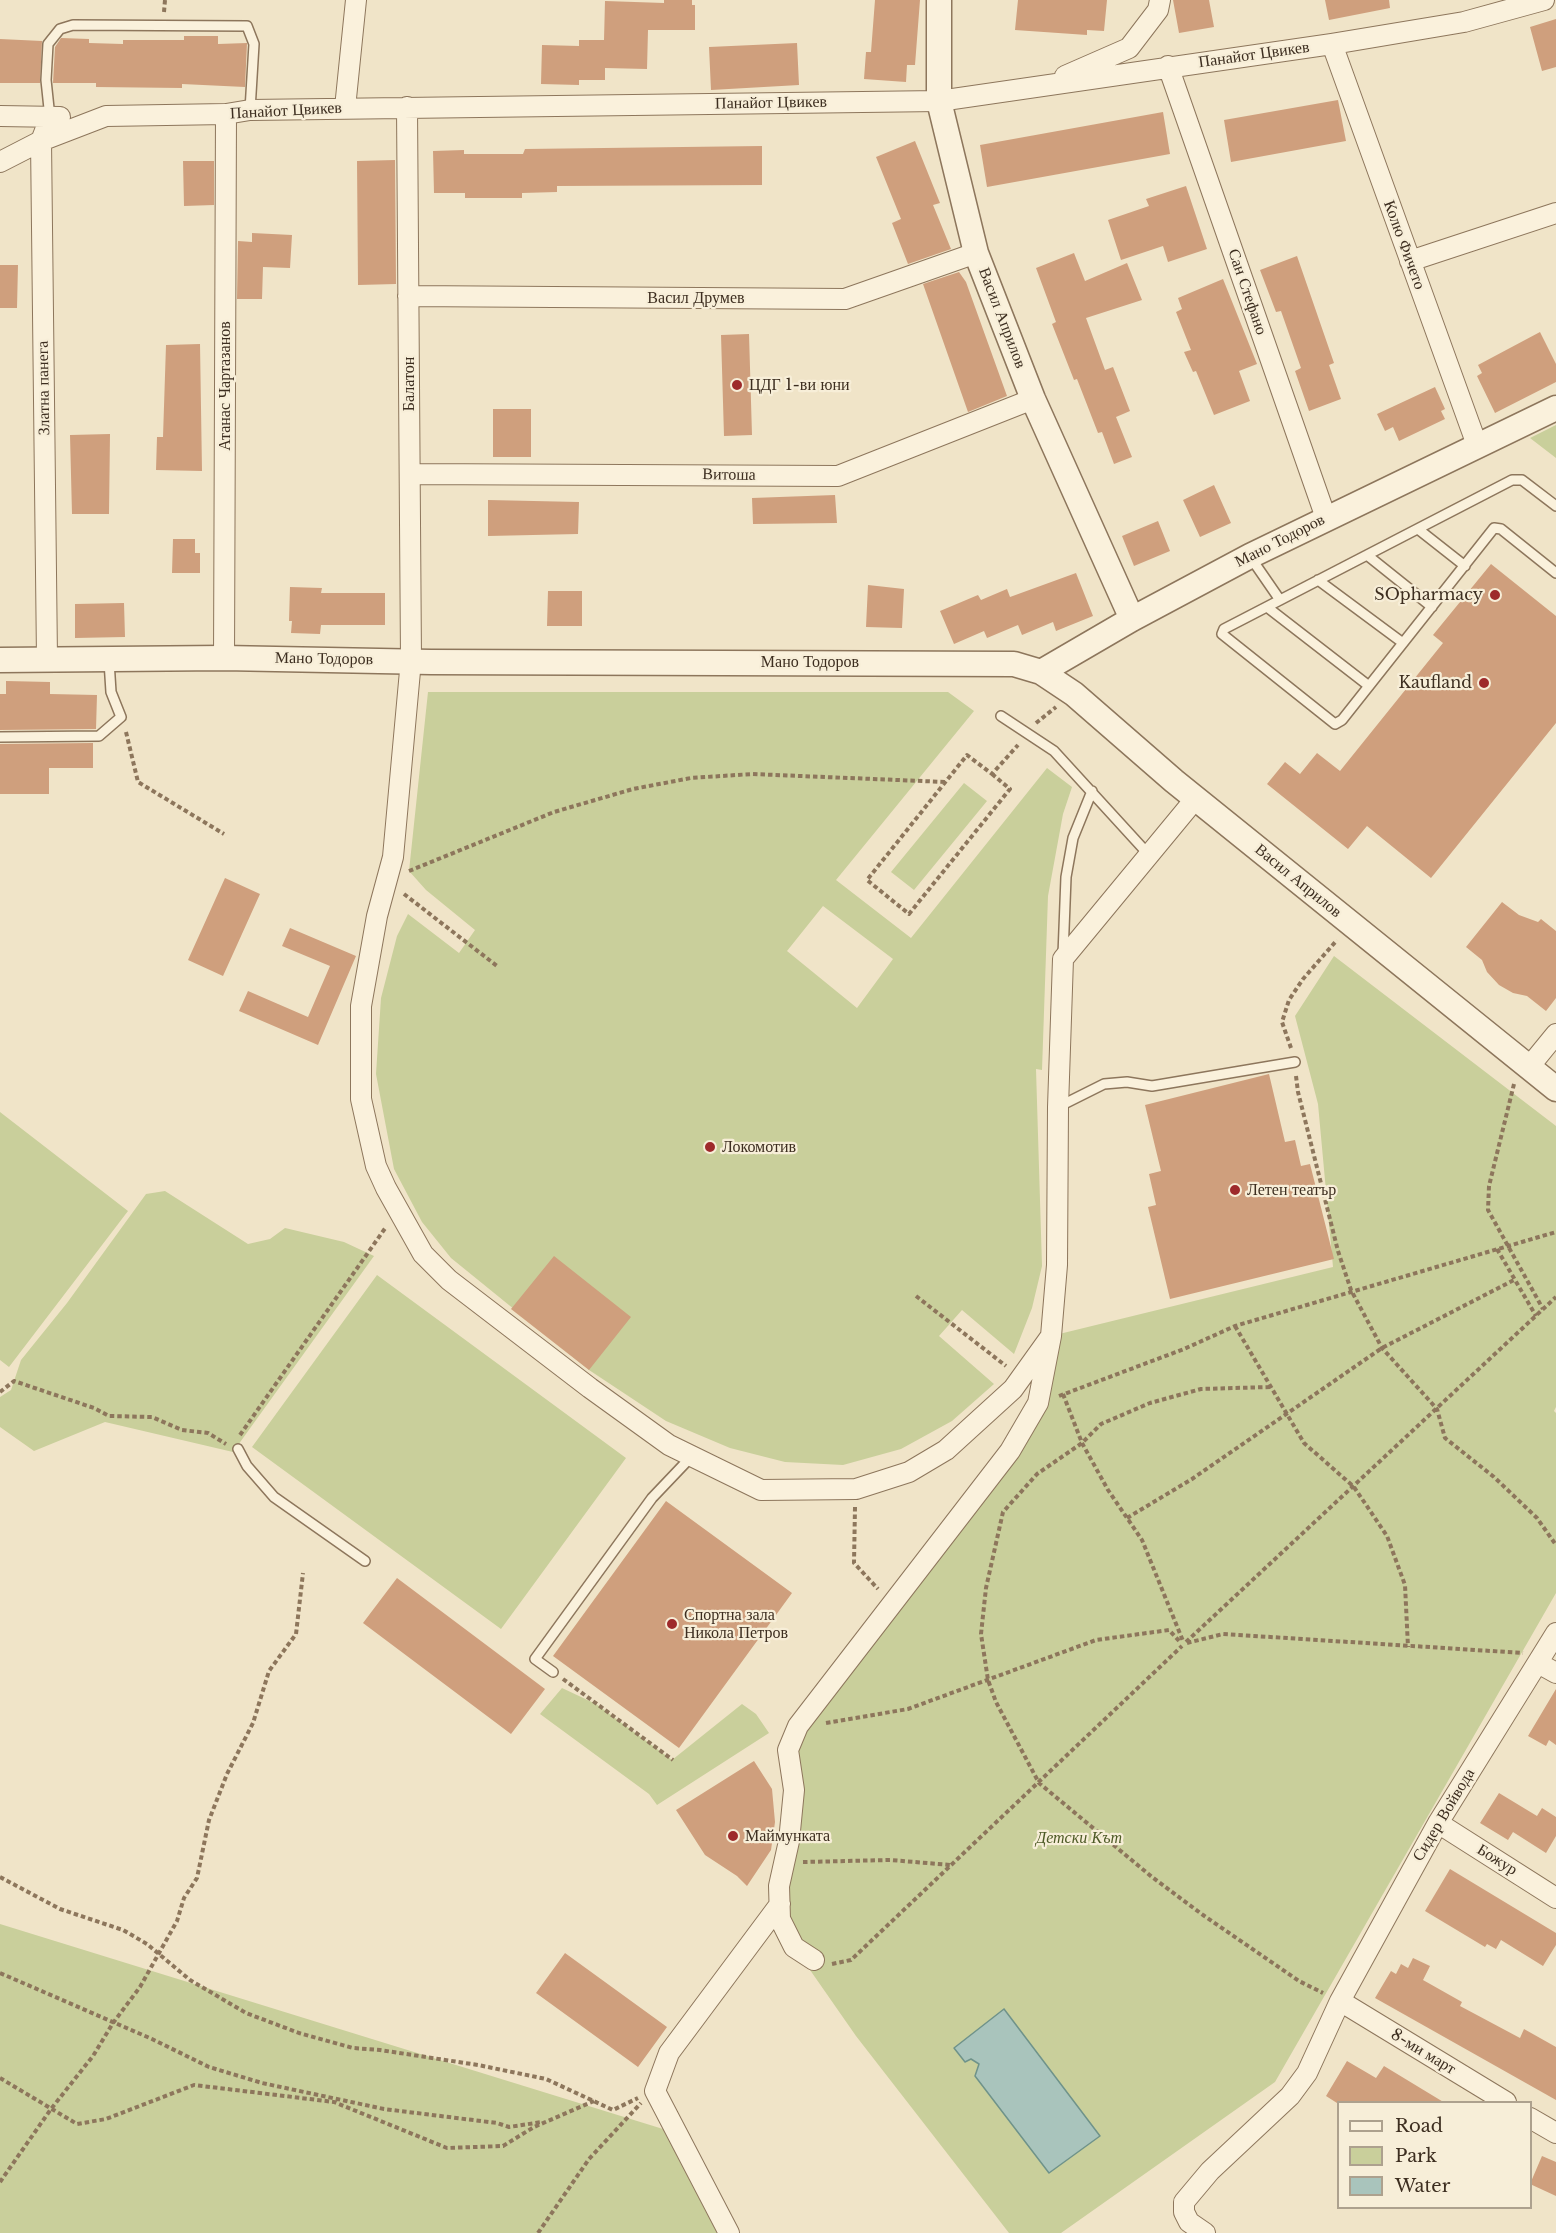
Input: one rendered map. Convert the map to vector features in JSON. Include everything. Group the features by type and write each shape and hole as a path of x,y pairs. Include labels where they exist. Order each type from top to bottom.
{"street":[{"path":"345,108 356,0"},
{"name":"Васил Априлов","path":"939,0 939,101 976,253 1033,399 1132,619"},
{"path":"1035,89 1129,48 1158,10 1160,0"},
{"name":"Панайот Цвикев","path":"0,162 41,141 106,116 226,114 250,110 345,108 939,101 1035,89 1168,66 1332,44 1464,22 1544,0"},
{"name":"Колю Фичето","path":"1332,44 1477,445"},
{"name":"Сан Стефано","path":"1168,66 1326,518"},
{"name":"Балатон","path":"407,107 411,660 393,856 377,916 361,1006 361,1083 366,1121 376,1166 398,1209 423,1254 449,1280 590,1388 669,1445 761,1490 856,1489 909,1472 946,1450 1022,1380 1051,1336"},
{"name":"Атанас Чартазанов","path":"224,658 226,114"},
{"path":"0,116 50,118 106,116"},
{"name":"Златна панега","path":"46,660 41,141 50,118"},
{"path":"1410,261 1556,213"},
{"name":"Васил Друмев","path":"408,296 845,299 976,253"},
{"name":"Витоша","path":"410,474 838,476 1033,399"},
{"name":"Мано Тодоров","path":"0,660 224,658 952,662 1014,664 1041,672 1132,619 1250,556 1556,408"},
{"name":"Васил Априлов","path":"1041,672 1074,694 1196,798 1556,1089"},
{"path":"814,1960 794,1947 780,1919 779,1886 785,1863 794,1790 788,1750 798,1726 1010,1450 1038,1403 1051,1336 1057,1265 1058,1107 1063,959 1196,798"},
{"path":"1524,1064 1556,1034"},
{"name":"Сидер Войвода","path":"1206,2233 1189,2222 1184,2212 1184,2202 1210,2170 1290,2096 1307,2073 1340,2001 1438,1823 1556,1633"},
{"path":"1538,1664 1556,1673"},
{"name":"Божур","path":"1438,1823 1556,1898"},
{"path":"729,2233 655,2091 669,2053 780,1904"},
{"name":"8-ми март","path":"1340,2001 1503,2101"},
{"path":"1532,2119 1556,2133"}],"lane":[{"path":"50,118 46,80 48,44 60,29 73,25 247,26 254,44 250,110"},
{"path":"1556,506 1517,479 1224,629 1224,638 1335,724 1341,720 1498,527 1556,573"},
{"path":"1418,529 1465,566"},
{"path":"1367,555 1432,607"},
{"path":"1250,556 1280,600"},
{"path":"1318,580 1403,644"},
{"path":"1267,607 1369,686"},
{"path":"0,737 99,736 121,717 111,692 109,659"},
{"path":"1002,716 1054,751 1149,855"},
{"path":"1063,959 1066,877 1073,838 1092,791"},
{"path":"1058,1107 1104,1084 1127,1082 1152,1086 1295,1062"},
{"path":"238,1449 247,1466 274,1497 365,1561"},
{"path":"553,1672 535,1659 652,1498 691,1457"}],"path":[{"path":"992,774 1043,716 1074,694"},
{"path":"121,717 131,746 138,782 224,834"},
{"path":"967,755 992,774 1010,789 909,914 867,880 967,755"},
{"path":"497,966 387,881 554,812 633,789 691,778 752,774 946,782"},
{"path":"1350,924 1303,979 1289,1000 1282,1022 1295,1062 1298,1092 1338,1251 1351,1290 1382,1348 1437,1409 1445,1438 1494,1477 1537,1518 1556,1545"},
{"path":"1524,1064 1489,1186 1488,1210 1543,1309"},
{"path":"0,1392 14,1381 94,1408 109,1416 152,1418 182,1430 208,1433 238,1449 239,1436 398,1209"},
{"path":"1038,1403 1184,1350 1235,1326 1351,1290 1556,1232"},
{"path":"1497,1249 1536,1316"},
{"path":"1127,1518 1192,1479 1382,1348 1514,1280"},
{"path":"916,1296 1022,1380"},
{"path":"814,1960 829,1964 851,1960 1184,1643 1556,1297"},
{"path":"1235,1326 1304,1443 1354,1486 1387,1536 1398,1560 1405,1585 1408,1647"},
{"path":"1270,1387 1201,1389 1150,1403 1101,1424 1082,1443 1037,1474 1003,1512 986,1588 981,1634 988,1680 996,1702 1039,1783 1152,1877 1203,1915 1299,1981 1340,2001"},
{"path":"1063,1394 1082,1443 1142,1540 1184,1643"},
{"path":"856,1489 854,1563 877,1588"},
{"path":"0,2182 51,2109 93,2056 113,2023 140,1987 177,1921 184,1898 197,1878 209,1820 227,1774 253,1723 269,1671 296,1634 303,1573"},
{"path":"798,1726 855,1720 908,1709 1096,1640 1169,1630 1184,1643"},
{"path":"1184,1643 1223,1634 1520,1652 1538,1664"},
{"path":"553,1672 673,1760"},
{"path":"785,1863 890,1860 952,1865"},
{"path":"0,1877 60,1909 123,1930 147,1944 190,1980 246,2013 299,2033 353,2048 478,2065 546,2079 614,2110 655,2091"},
{"path":"0,1973 209,2067 262,2084 384,2109 497,2123 509,2127 549,2121"},
{"path":"0,2078 77,2124 106,2119 194,2085 254,2090 334,2102 447,2148 503,2146 549,2121 594,2101"},
{"path":"538,2233 590,2159 632,2110 655,2091"}],"green space":[{"path":"1556,425 1556,458 1530,438"},
{"path":"428,692 948,692 974,711 836,880 911,938 1047,768 1072,787 1063,814 1048,896 1042,1070 1036,1069 1042,1266 1032,1308 1014,1354 962,1310 939,1336 994,1384 952,1421 901,1449 843,1465 785,1462 730,1448 666,1421 589,1370 451,1258 422,1222 394,1169 376,1074 381,998 397,936 408,914 459,953 475,930 426,890 409,871","holes":["823,906 893,959 857,1008 787,951"]},
{"path":"964,783 987,801 914,890 891,872"},
{"name":"Детски Кът","path":"1334,956 1556,1126 1556,1407 1554,1411 1556,1413 1556,1593 1275,2082 1061,2233 1009,2233 856,2036 794,1947 779,1886 788,1750 1010,1451 1051,1336 1333,1267 1318,1104 1295,1016"},
{"path":"0,1112 128,1211 9,1367 0,1360"},
{"path":"165,1191 248,1244 270,1239 285,1228 344,1242 374,1256 233,1452 105,1422 34,1451 0,1427 0,1397 11,1390 21,1360 67,1303 146,1194"},
{"path":"377,1275 626,1458 501,1629 252,1447"},
{"path":"562,1688 596,1704 672,1760 742,1704 756,1714 769,1733 657,1805 649,1794 540,1714"},
{"path":"0,1924 663,2129 717,2233 0,2233"}],"water":[{"path":"1004,2009 1100,2136 1049,2173 975,2076 979,2064 971,2059 965,2062 954,2048"}],"building":[{"path":"664,0 692,0 692,5 695,5 695,30 648,30 647,69 605,68 605,80 579,80 579,85 541,84 542,45 579,46 579,40 604,40 605,1 664,3"},
{"path":"875,0 920,0 915,65 907,65 906,82 864,79 866,52 871,52"},
{"path":"1018,0 1107,0 1104,31 1087,30 1087,35 1015,30"},
{"path":"1173,0 1209,0 1214,27 1179,33"},
{"path":"1325,0 1389,0 1390,8 1329,20"},
{"path":"1556,19 1556,67 1542,71 1530,27"},
{"path":"184,36 218,36 218,44 247,43 245,87 182,84 182,88 96,87 96,83 53,83 55,47 61,38 89,39 89,43 123,44 123,40 184,40"},
{"path":"0,39 42,41 40,83 0,83"},
{"path":"797,43 799,85 711,90 709,47"},
{"path":"1338,100 1346,141 1231,162 1224,120"},
{"path":"1163,112 1170,154 987,187 980,145"},
{"path":"915,141 940,203 933,205 951,249 908,264 892,223 901,219 876,157"},
{"path":"762,146 762,185 557,186 557,192 522,193 522,198 465,198 465,193 434,193 433,151 464,150 464,154 523,154 525,149"},
{"path":"395,160 396,284 358,285 357,161"},
{"path":"183,161 214,161 214,205 184,206"},
{"path":"1186,186 1207,249 1168,262 1163,246 1121,260 1108,220 1149,206 1146,199"},
{"path":"252,233 292,235 290,268 263,267 262,299 237,299 238,241 252,242"},
{"path":"1074,253 1085,281 1127,263 1142,300 1086,318 1105,370 1113,367 1130,411 1116,417 1132,457 1114,464 1102,432 1098,433 1077,379 1074,380 1052,324 1056,322 1036,268"},
{"path":"1297,256 1334,363 1329,365 1341,399 1309,411 1295,371 1301,368 1281,311 1276,312 1260,270"},
{"path":"0,265 18,265 17,308 0,308"},
{"path":"959,272 966,282 1007,396 968,412 923,284"},
{"path":"1223,279 1257,364 1239,371 1250,401 1214,415 1196,371 1193,372 1184,352 1191,350 1176,312 1182,309 1178,298"},
{"path":"1540,332 1556,364 1556,382 1495,413 1477,376 1482,373 1478,365"},
{"name":"ЦДГ 1-ви юни","path":"749,334 752,435 724,436 721,335"},
{"path":"200,344 202,471 156,470 157,437 163,437 166,345"},
{"path":"1435,387 1445,409 1441,411 1445,419 1399,441 1393,427 1385,431 1377,414"},
{"path":"493,409 531,409 531,457 493,457"},
{"path":"110,434 109,514 72,514 70,435"},
{"path":"1214,485 1231,523 1200,537 1183,500"},
{"path":"835,495 837,523 753,524 752,498"},
{"path":"488,500 579,502 578,534 488,536"},
{"path":"1158,521 1170,551 1134,566 1122,536"},
{"path":"173,539 195,539 195,553 200,553 200,573 172,573"},
{"name":"Kaufland","path":"1491,564 1556,616 1556,723 1431,878 1367,826 1348,849 1267,784 1285,762 1300,774 1317,753 1340,771 1443,643 1433,635"},
{"path":"1076,573 1093,616 1056,631 1053,622 1022,635 1018,625 987,638 984,631 954,644 940,611 978,595 981,600 1007,589 1010,597"},
{"path":"868,585 904,589 902,628 866,627"},
{"path":"290,587 322,588 321,593 385,593 385,625 321,625 320,634 291,633"},
{"path":"548,591 582,591 582,626 547,626"},
{"path":"124,603 125,637 75,638 75,604"},
{"path":"6,681 50,682 50,694 97,695 96,729 0,730 0,694 6,694"},
{"path":"93,743 93,768 49,768 49,794 0,794 0,744"},
{"path":"225,878 260,894 223,976 188,960"},
{"path":"1502,902 1519,915 1538,922 1541,919 1556,931 1556,998 1546,1011 1527,996 1513,993 1499,985 1487,972 1482,960 1466,947"},
{"path":"290,928 356,956 318,1045 239,1011 248,991 308,1017 330,966 282,946"},
{"name":"Летен театър","path":"1269,1074 1285,1142 1295,1140 1301,1166 1310,1164 1334,1259 1170,1299 1148,1207 1156,1205 1149,1174 1161,1171 1145,1105"},
{"path":"554,1256 631,1317 589,1370 511,1309"},
{"name":"Спортна зала Никола Петров","path":"666,1501 792,1593 679,1748 553,1656"},
{"path":"397,1578 545,1689 511,1734 363,1623"},
{"path":"1556,1689 1556,1745 1549,1740 1546,1746 1528,1736"},
{"name":"Маймунката","path":"754,1761 772,1789 775,1822 771,1850 747,1886 737,1876 705,1855 676,1810"},
{"path":"1499,1793 1537,1816 1542,1808 1556,1817 1556,1836 1546,1853 1513,1832 1508,1840 1480,1823"},
{"path":"1450,1869 1556,1933 1556,1945 1543,1966 1501,1940 1496,1949 1487,1944 1485,1947 1425,1911"},
{"path":"565,1953 667,2027 638,2067 536,1993"},
{"path":"1413,1958 1430,1966 1423,1980 1462,2002 1460,2006 1520,2038 1524,2029 1556,2047 1556,2100 1375,1998 1391,1971 1396,1974 1401,1964 1408,1968"},
{"path":"1347,2061 1376,2078 1384,2066 1442,2101 1337,2101 1337,2103 1326,2096"},
{"path":"1542,2156 1556,2162 1556,2196 1532,2185 1532,2179"}],"place":[{"name":"ЦДГ 1-ви юни","path":"737,385"},
{"name":"SOpharmacy","path":"1495,595"},
{"name":"Kaufland","path":"1484,683"},
{"name":"Локомотив","path":"710,1147"},
{"name":"Летен театър","path":"1235,1190"},
{"name":"Спортна зала Никола Петров","path":"672,1624"},
{"name":"Маймунката","path":"733,1836"}]}
